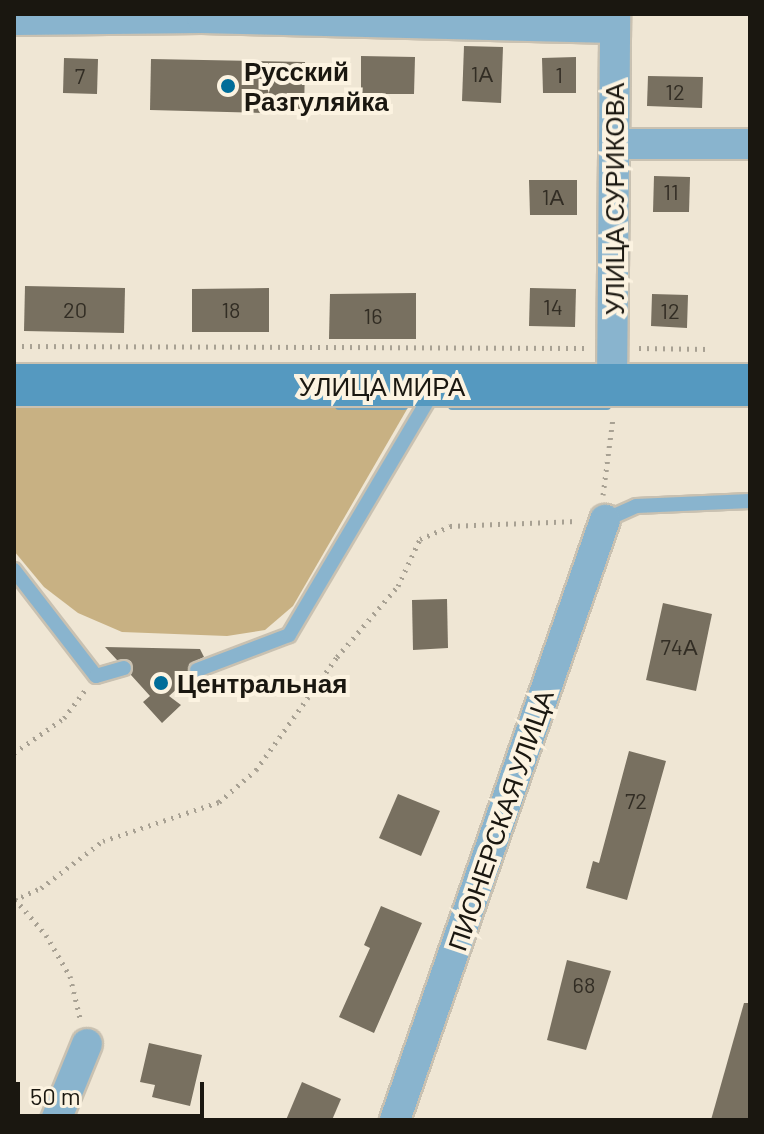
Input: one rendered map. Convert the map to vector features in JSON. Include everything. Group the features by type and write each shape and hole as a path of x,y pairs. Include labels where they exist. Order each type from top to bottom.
{"main road":[{"name":"УЛИЦА МИРА","path":"14,385 436,386 612,366 750,385"}],"street":[{"path":"14,20 141,16 615,21"},
{"name":"УЛИЦА СУРИКОВА","path":"612,366 615,21"},
{"path":"614,144 750,144"},
{"name":"ПИОНЕРСКАЯ УЛИЦА","path":"395,1120 605,520"},
{"path":"56,1120 87,1044"}],"lane":[{"path":"197,670 289,635 436,386"},
{"path":"605,520 636,506 750,501"},
{"path":"14,570 96,676 124,668"}],"path":[{"path":"14,346 612,366 719,349"},
{"path":"87,1044 70,976 46,935 14,900 41,888 103,841 219,802 256,770 337,657 398,586 420,539 450,526 605,520 612,366"},
{"path":"14,753 64,718 96,676"}],"shaded area":[{"path":"14,402 410,404 293,606 265,630 227,636 122,632 78,613 44,587 14,551"}],"building":[{"path":"464,46 503,47 501,103 462,101"},
{"path":"361,56 415,57 414,94 361,94"},
{"path":"576,57 576,93 543,93 542,58"},
{"path":"64,58 98,59 97,94 63,93"},
{"name":"Русский Разгуляйка","path":"151,59 305,62 304,114 150,110"},
{"path":"648,76 703,77 702,108 647,106"},
{"path":"654,176 690,177 689,212 653,212"},
{"path":"529,180 577,180 577,215 530,215"},
{"path":"25,286 125,288 124,333 24,331"},
{"path":"269,288 269,332 192,332 192,289"},
{"path":"530,288 576,289 575,327 529,326"},
{"path":"416,293 416,339 329,339 330,294"},
{"path":"652,294 688,295 687,328 651,326"},
{"path":"447,599 448,648 413,650 412,600"},
{"path":"663,603 712,614 696,691 646,680"},
{"name":"Центральная","path":"105,647 200,649 204,657 189,664 190,677 169,696 181,705 162,723 143,702 150,696 131,675 131,661 117,660"},
{"path":"629,751 666,761 627,900 586,888 593,861 599,863"},
{"path":"398,794 440,811 421,856 379,838"},
{"path":"381,906 422,923 374,1033 339,1017 370,948 364,945"},
{"path":"567,960 611,971 586,1050 547,1040"},
{"path":"744,1003 750,1003 750,1120 711,1120"},
{"path":"149,1043 202,1055 190,1106 152,1097 155,1085 140,1082"},
{"path":"302,1082 341,1099 332,1120 286,1120"}],"waterway":[{"path":"339,406 404,406"},
{"path":"452,406 607,406"}],"place":[{"name":"Русский Разгуляйка","path":"228,86"},
{"name":"Центральная","path":"161,683"}]}
